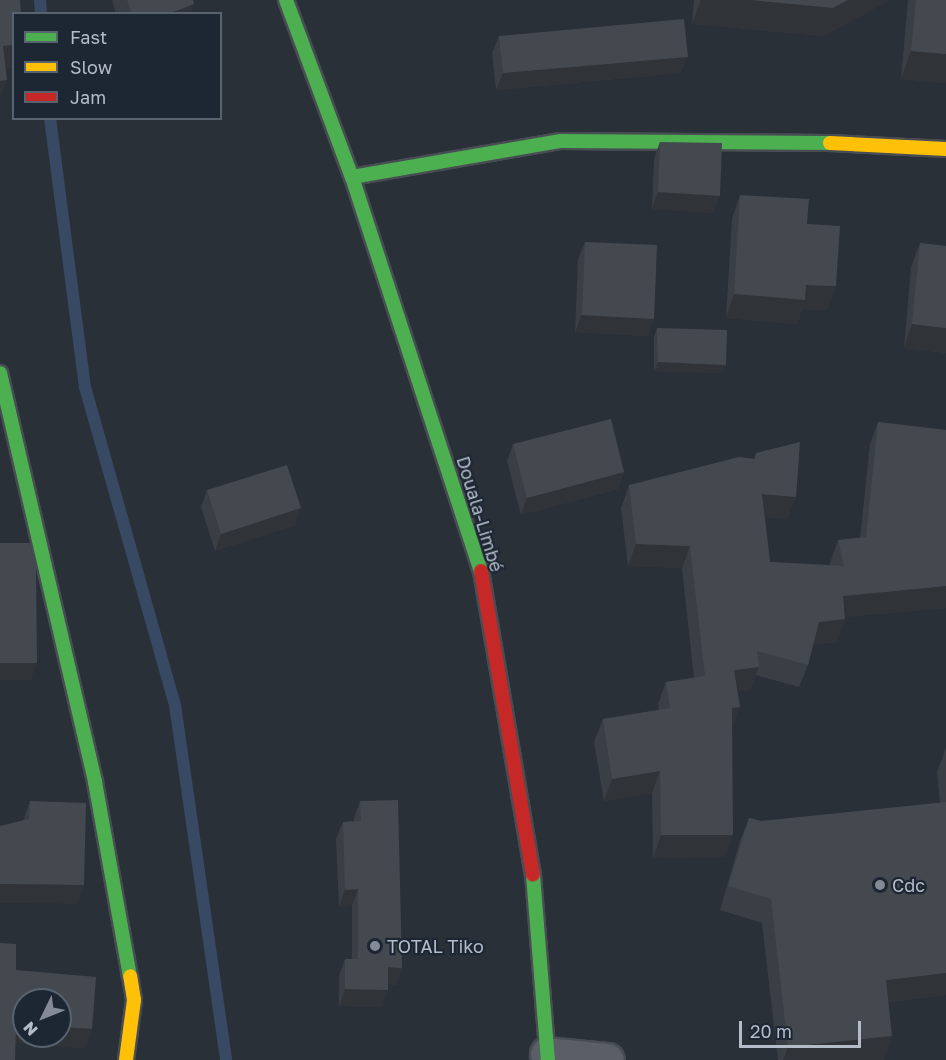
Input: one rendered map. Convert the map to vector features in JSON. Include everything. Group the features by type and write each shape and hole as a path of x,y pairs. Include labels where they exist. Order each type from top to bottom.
{"main road":[{"name":"Douala-Limbé","path":"286,0 352,177 481,571 535,887 547,1057"},
{"path":"352,177 561,141 751,139 946,149"},
{"path":"0,373 95,782 134,1000 126,1060"}],"street":[{"path":"547,1057 607,1060"}],"building":[{"path":"0,0 20,0 21,12 12,12 12,45 3,46 7,80 0,81"},
{"path":"127,0 193,0 194,4 173,12 131,12"},
{"path":"750,0 848,0 833,8"},
{"path":"916,0 946,0 946,54 911,51"},
{"path":"684,19 688,57 503,73 499,36"},
{"path":"660,142 722,143 720,196 658,192"},
{"path":"740,195 809,199 807,224 840,226 836,286 806,285 805,300 734,294"},
{"path":"585,242 657,245 654,319 582,315"},
{"path":"920,243 946,246 946,328 912,324"},
{"path":"657,328 727,330 726,365 658,362"},
{"path":"611,419 624,472 527,498 513,444"},
{"path":"878,422 946,430 946,586 843,596 845,619 819,622 808,665 757,651 759,667 734,670 740,707 732,708 733,835 661,835 660,771 612,779 603,719 670,708 666,682 705,676 690,546 636,544 629,485 739,457 755,459 756,453 800,442 796,497 762,494 770,562 844,566 838,540 866,537"},
{"path":"287,465 301,508 221,534 207,490"},
{"path":"0,543 30,543 36,568 37,663 0,663"},
{"path":"398,800 402,968 388,967 388,990 345,989 345,959 358,959 358,889 345,890 343,822 361,821 360,801"},
{"path":"30,801 86,803 84,885 0,884 0,826 29,819"},
{"path":"946,802 946,973 886,980 892,1036 788,1047 771,899 728,886 749,818 761,821"},
{"path":"0,943 16,944 16,970 96,977 92,1029 72,1028 72,988 12,988 12,1048 15,1048 15,1060 0,1060"}],"waterway":[{"path":"40,0 41,12"},
{"path":"50,120 85,387 175,705 226,1060"}],"traffic: fast":[{"path":"286,0 352,177 481,571"},
{"path":"352,177 561,141 830,143"},
{"path":"0,373 95,782 130,976"},
{"path":"533,875 548,1060"}],"traffic: slow":[{"path":"830,143 946,149"},
{"path":"126,1060 134,1000 130,976"}],"traffic: jam":[{"path":"481,571 533,875"}],"place":[{"name":"Cdc","path":"880,885"},
{"name":"TOTAL Tiko","path":"375,946"}]}
